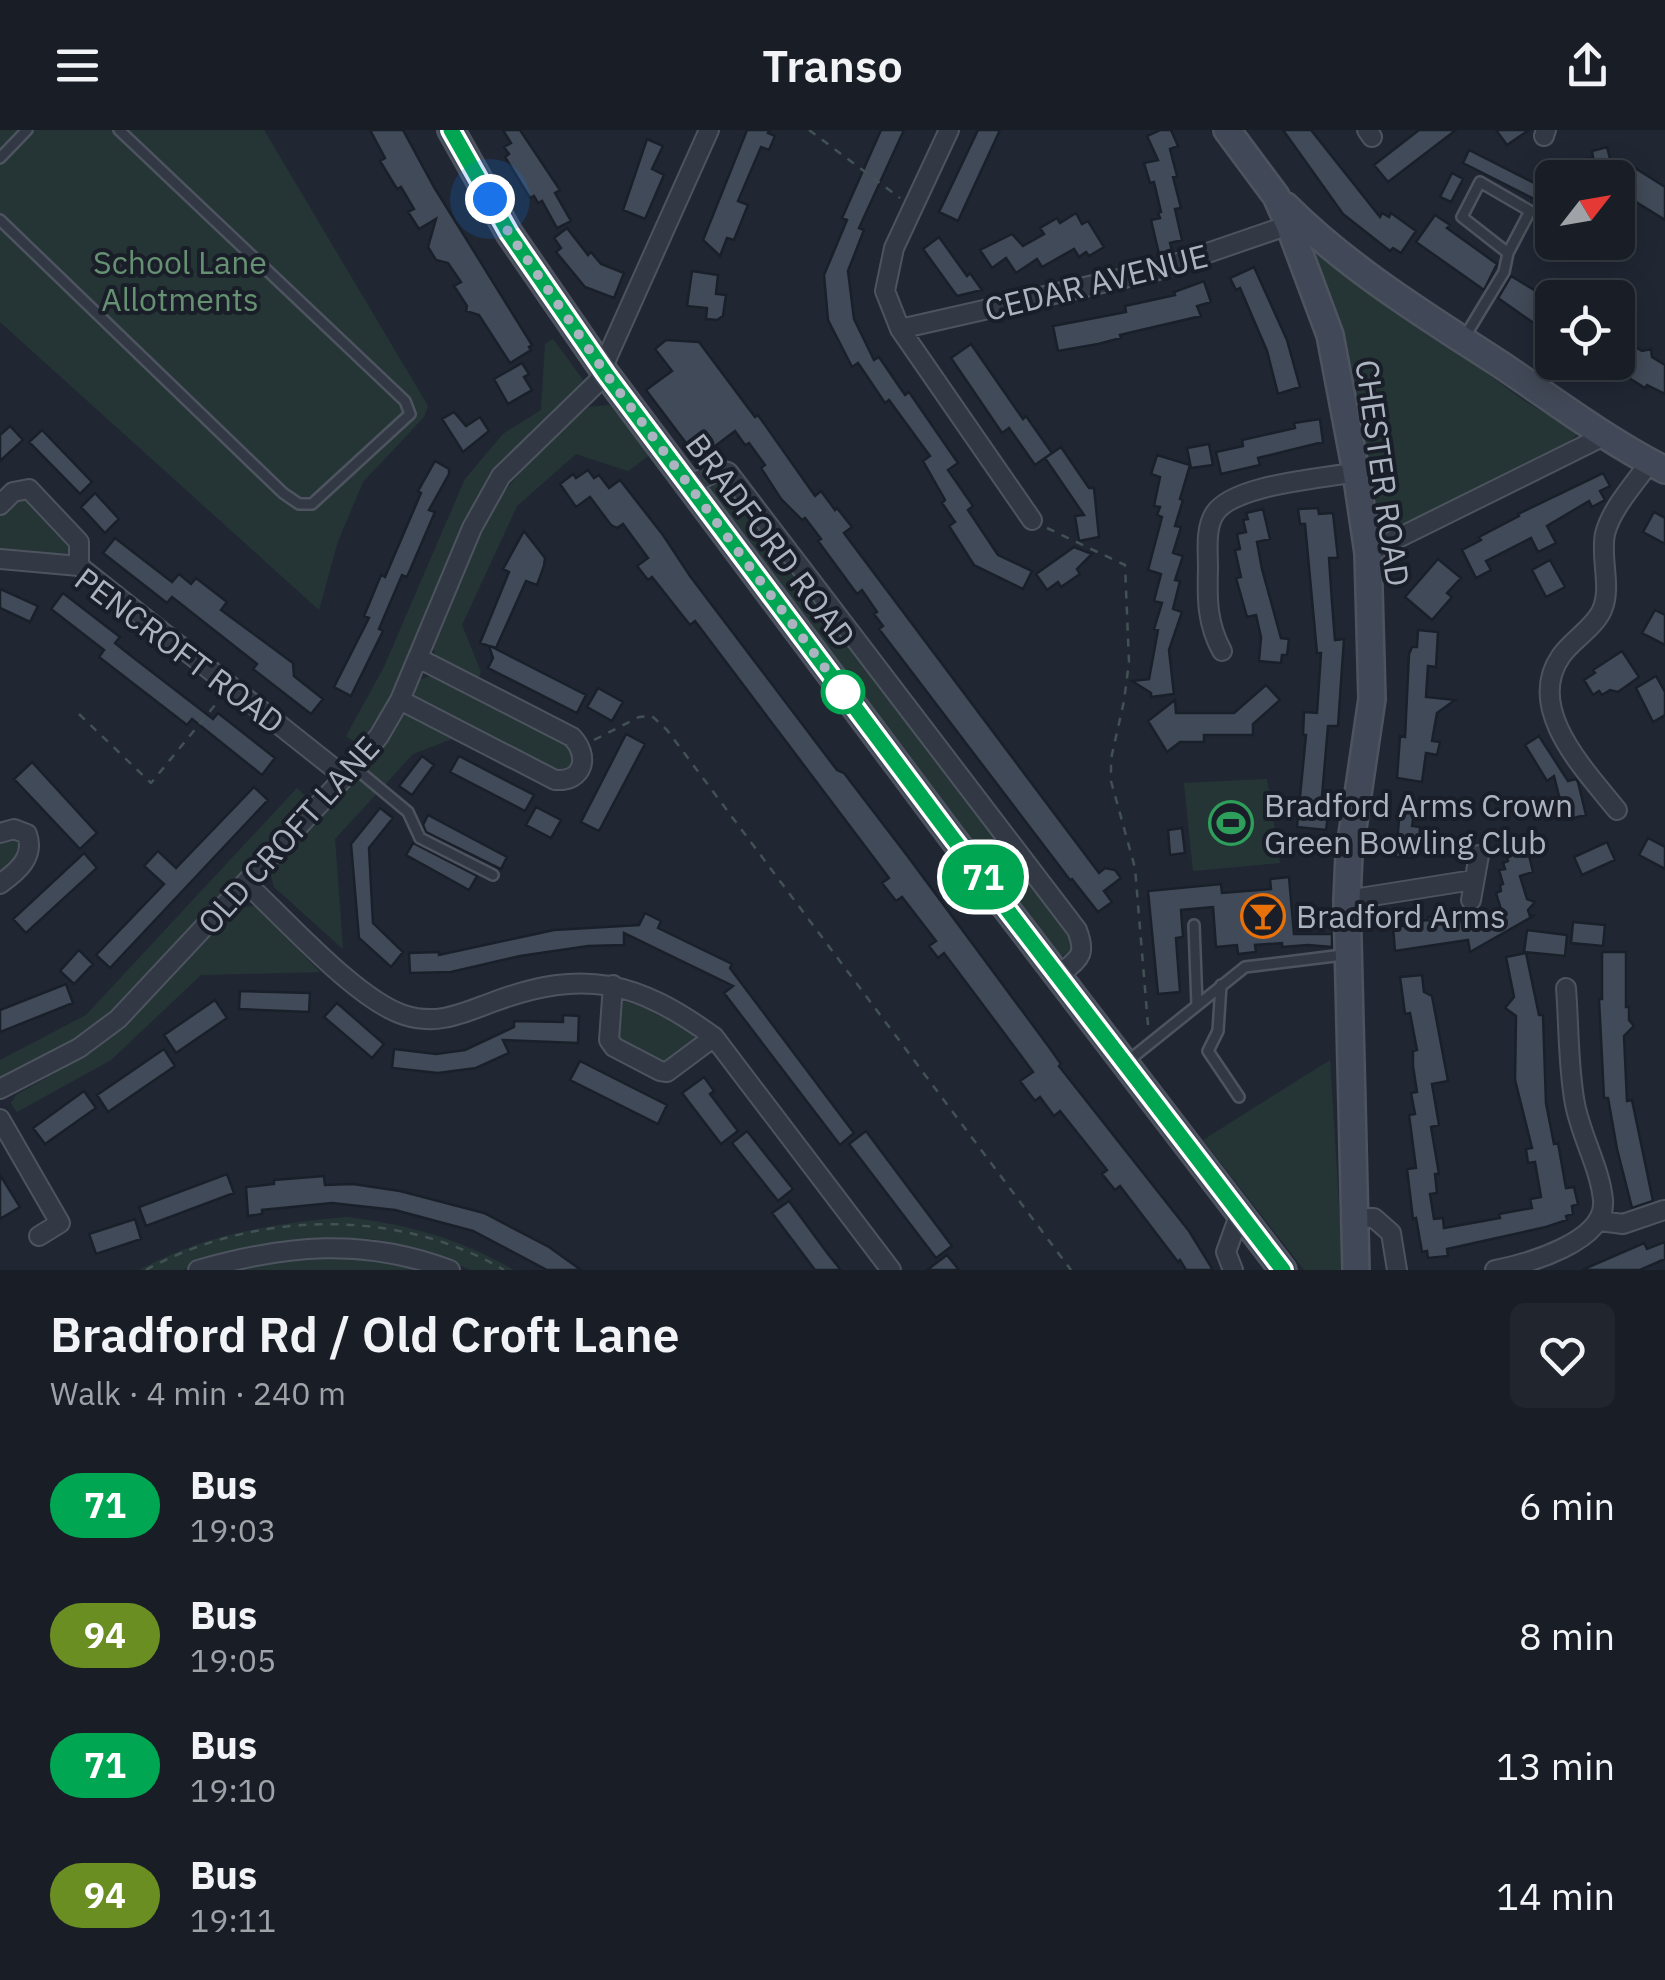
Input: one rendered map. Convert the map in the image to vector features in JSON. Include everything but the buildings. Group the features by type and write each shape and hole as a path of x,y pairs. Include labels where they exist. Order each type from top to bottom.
{"main road":[{"name":"BRADFORD ROAD","path":"451,130 509,233 604,371 1240,1212"},
{"name":"CHESTER ROAD","path":"1230,131 1276,196 1330,335 1368,552 1372,699 1349,854 1347,900 1356,1270"},
{"path":"1276,196 1328,245 1463,340 1657,466"},
{"path":"1240,1212 1269,1270"},
{"path":"1240,1212 1283,1270"}],"street":[{"name":"OLD CROFT LANE","path":"0,1089 79,1048 118,1019 380,736 420,659 472,528 502,476 604,371 710,130"},
{"path":"949,130 888,267 885,291 900,330 1032,520"},
{"name":"CEDAR AVENUE","path":"900,330 1155,272 1289,225"},
{"path":"1368,552 1606,435"},
{"path":"1617,810 1579,762 1557,722 1549,701 1550,681 1560,657 1601,613 1605,600 1604,536 1610,521 1657,466"},
{"path":"690,484 718,470 728,472 1077,930 1083,946 1080,957 1059,975"},
{"path":"1222,651 1211,631 1207,604 1208,541 1215,513 1240,495 1356,472"},
{"path":"0,504 13,492 29,489 79,542 80,566"},
{"name":"PENCROFT ROAD","path":"0,558 80,566 230,687 350,772"},
{"path":"400,700 554,780 566,781 578,774 584,762 581,747 572,737 420,659"},
{"path":"0,833 14,828 26,834 31,846 28,859 0,884"},
{"path":"1471,900 1479,855"},
{"path":"1347,900 1472,880"},
{"path":"246,884 373,1000 407,1016 452,1018 550,985 582,982 613,985 674,1009 714,1037 892,1270"},
{"path":"613,985 610,1040 614,1047 660,1071 668,1072 714,1037"},
{"path":"1494,1270 1544,1257 1600,1221 1604,1202 1575,1104 1560,989 1587,986"},
{"path":"0,1119 60,1223 39,1236"},
{"path":"1600,1221 1623,1224 1664,1210"},
{"path":"1234,1270 1226,1252 1240,1212"},
{"path":"1356,1218 1374,1218 1390,1233 1396,1270"},
{"path":"198,1270 270,1252 344,1246 426,1261 450,1270"}],"lane":[{"path":"0,158 27,130"},
{"path":"0,220 283,494 299,504 312,504 410,414 405,401 119,130"},
{"path":"1463,340 1504,272 1508,254 1530,211 1480,182 1462,217 1508,254"},
{"path":"350,772 408,812 420,838 493,875"},
{"path":"1194,925 1197,1005"},
{"path":"1126,1063 1244,967 1348,954"},
{"path":"1221,986 1218,1032 1208,1052 1239,1097"}],"path":[{"path":"810,130 914,209"},
{"path":"1032,520 1125,565 1129,662 1111,758 1111,781 1135,868 1150,1044"},
{"path":"79,714 151,783 230,687"},
{"path":"581,747 639,717 652,716 666,730 1070,1270"}],"green space":[{"name":"School Lane Allotments","path":"0,130 264,130 428,406 424,417 363,482 338,541 319,610 0,322"},
{"path":"1319,250 1523,400 1578,433 1570,441 1415,519 1381,530 1352,380 1314,258"},
{"path":"553,339 584,381 578,393 480,496 461,530 388,702 359,745 346,736 383,669 465,479 503,434 541,410 545,344"},
{"path":"610,405 650,455 628,471 576,454 517,506 462,625 481,672 476,683 440,664 433,649 470,552 495,505 532,460 588,407"},
{"path":"723,478 1072,940 1075,950 1069,956 1058,955 706,490 715,479"},
{"path":"30,496 70,538 70,558 0,549 0,515 17,499"},
{"path":"432,676 573,747 575,768 558,775 419,705 413,695 418,680"},
{"path":"405,715 414,715 452,739 413,754 335,839 343,949 274,887 271,875 368,766"},
{"name":"Bradford Arms Crown Green Bowling Club","path":"1267,779 1280,863 1193,871 1184,783"},
{"path":"297,788 311,802 131,995 81,1039 0,1082 0,1060 86,1015"},
{"path":"14,835 22,845 19,856 0,875 0,843"},
{"path":"255,906 320,972 201,975 111,1060 17,1112 11,1103 16,1095 91,1053 138,1012 234,911"},
{"path":"618,1000 667,1018 694,1035 695,1041 664,1066 620,1042"},
{"path":"1330,1060 1343,1270 1304,1270 1203,1140"},
{"path":"348,1217 434,1235 514,1270 471,1270 372,1239 333,1237 272,1243 223,1254 183,1270 139,1270 190,1247 241,1232"},
{"path":"322,1255 425,1270 236,1270 264,1262"}],"bus line":[{"name":"71","path":"451,130 509,233 606,374 951,836 1283,1270"}],"place":[{"name":"Bradford Arms Crown Green Bowling Club","path":"1231,823"},
{"name":"Bradford Arms","path":"1263,916"}],"route":[{"path":"490,199 606,374 843,692"}]}
